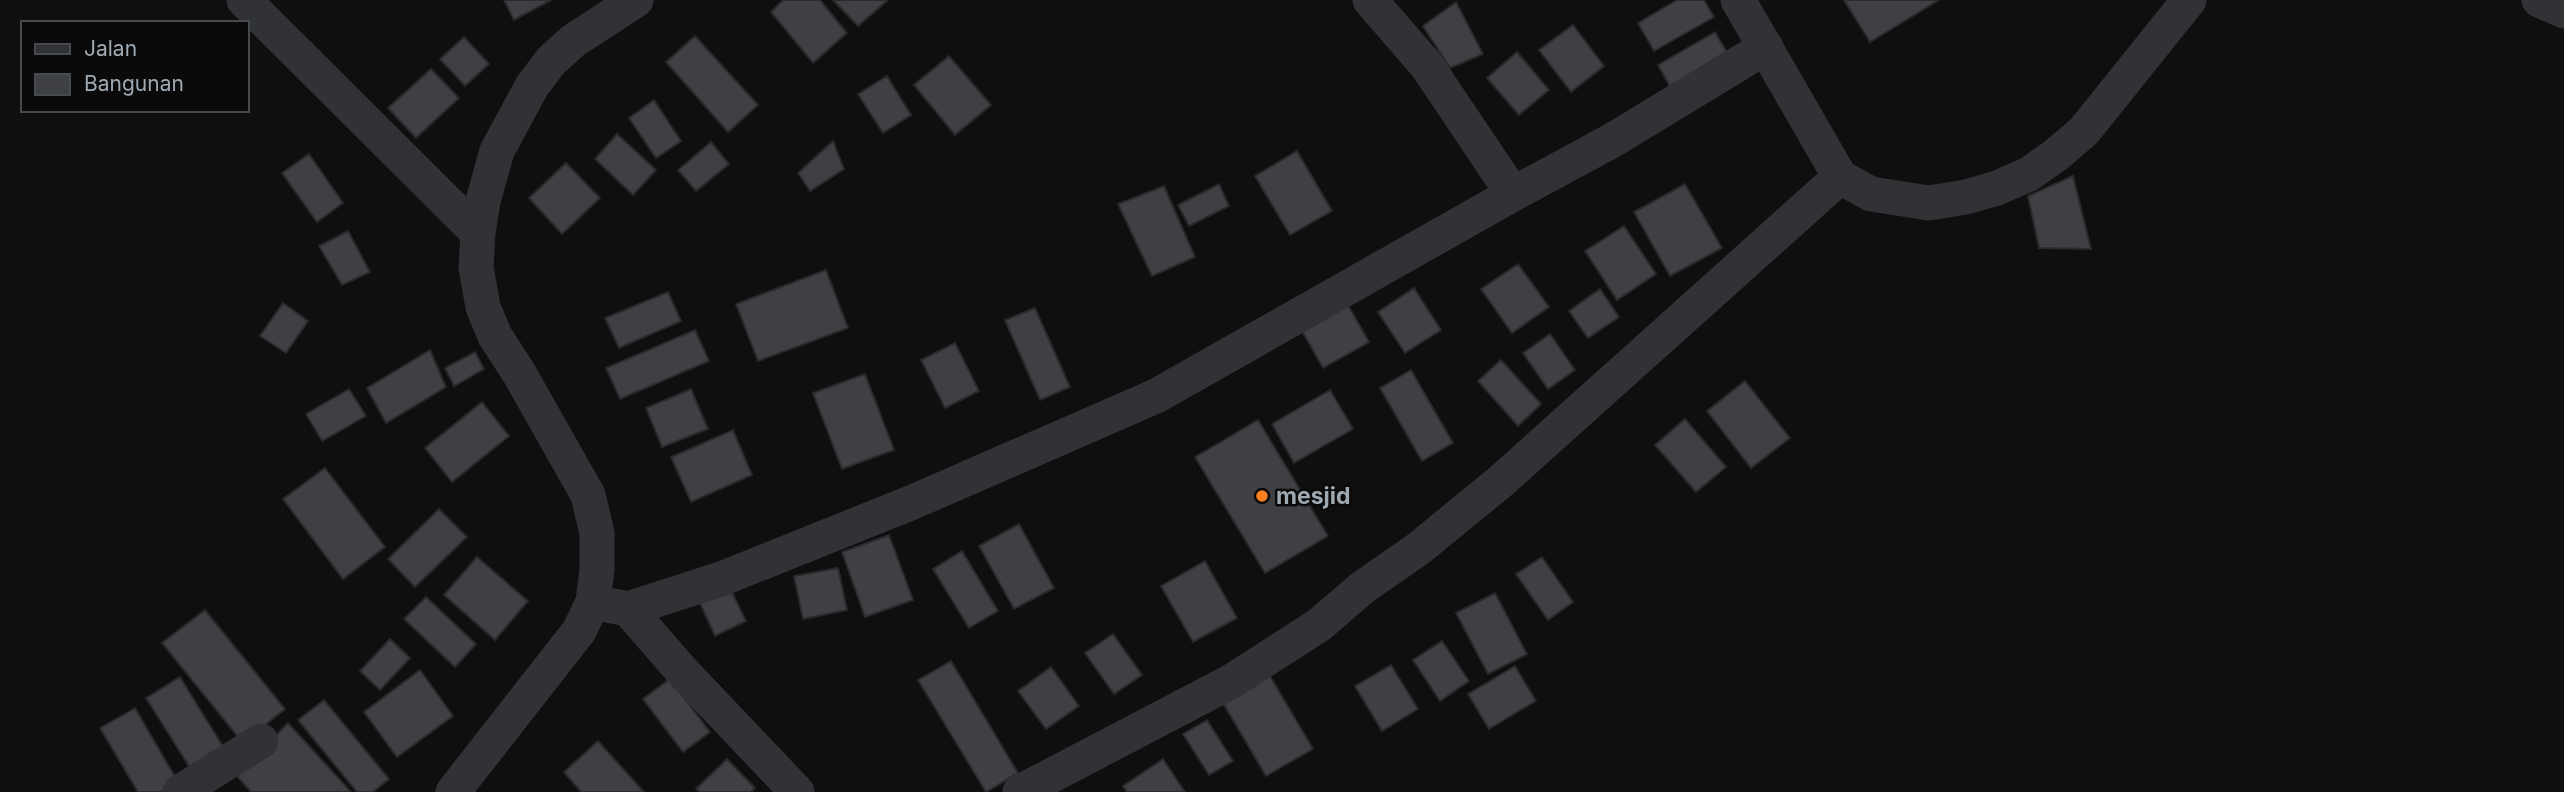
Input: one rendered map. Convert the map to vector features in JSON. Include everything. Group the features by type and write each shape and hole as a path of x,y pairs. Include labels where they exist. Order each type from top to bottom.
{"street":[{"path":"244,0 478,233"},
{"path":"453,792 579,631 593,602 597,569 597,533 587,495 519,373 495,336 483,307 476,267 483,201 497,151 532,86 551,61 573,41 636,0"},
{"path":"1370,0 1427,66 1513,194"},
{"path":"1738,0 1840,177 1871,194 1929,203 1966,197 2029,174 2056,155 2084,131 2189,0"},
{"path":"2539,0 2564,10"},
{"path":"593,602 628,609 721,579 820,541 1156,396 1613,140 1766,47"},
{"path":"1020,792 1232,681 1319,625 1362,588 1418,549 1500,482 1840,177"},
{"path":"628,609 682,671 797,792"},
{"path":"180,792 261,741"}],"building":[{"path":"504,0 551,0 514,20"},
{"path":"783,0 820,0 847,33 813,63 771,12"},
{"path":"833,0 888,0 858,26"},
{"path":"1677,0 1704,0 1714,17 1654,51 1638,23"},
{"path":"1844,0 1939,0 1870,42"},
{"path":"1456,2 1483,54 1450,68 1423,26"},
{"path":"1573,25 1604,66 1571,92 1539,50"},
{"path":"1715,32 1731,59 1673,92 1658,65"},
{"path":"695,36 758,105 728,132 666,62"},
{"path":"464,37 489,64 465,86 440,59"},
{"path":"1517,52 1549,90 1519,115 1487,78"},
{"path":"949,56 991,105 955,135 914,85"},
{"path":"431,69 459,98 416,138 388,108"},
{"path":"887,76 911,115 883,133 858,94"},
{"path":"654,100 681,141 656,158 629,118"},
{"path":"617,134 656,170 633,195 595,159"},
{"path":"833,141 844,169 810,191 798,173"},
{"path":"711,142 729,164 696,191 678,170"},
{"path":"1297,151 1332,211 1290,235 1255,176"},
{"path":"309,154 343,203 317,222 282,173"},
{"path":"566,163 600,198 562,234 529,198"},
{"path":"2073,176 2091,249 2039,248 2028,196"},
{"path":"1219,184 1229,206 1189,226 1178,205"},
{"path":"1685,184 1722,248 1670,276 1634,212"},
{"path":"1164,186 1195,257 1152,276 1118,204"},
{"path":"1624,226 1656,274 1617,300 1585,251"},
{"path":"348,231 370,272 342,285 319,246"},
{"path":"1518,264 1549,307 1512,333 1481,289"},
{"path":"826,270 848,328 758,361 736,304"},
{"path":"1414,288 1441,330 1405,353 1378,312"},
{"path":"1600,289 1619,317 1588,338 1569,311"},
{"path":"668,292 681,321 619,348 605,318"},
{"path":"283,303 308,321 286,353 260,336"},
{"path":"1348,305 1369,342 1323,368 1302,331"},
{"path":"1035,308 1070,387 1040,400 1005,320"},
{"path":"695,330 709,361 620,399 606,368"},
{"path":"1550,334 1575,370 1548,389 1523,353"},
{"path":"955,343 979,391 945,408 921,360"},
{"path":"430,350 446,387 386,423 367,388"},
{"path":"475,352 484,369 454,386 445,368"},
{"path":"1501,360 1541,404 1518,426 1478,381"},
{"path":"1411,370 1453,443 1422,461 1380,388"},
{"path":"865,374 894,450 842,469 813,393"},
{"path":"1745,381 1790,438 1751,468 1707,411"},
{"path":"349,389 366,416 322,441 306,414"},
{"path":"691,389 708,429 662,447 646,408"},
{"path":"1330,390 1353,429 1294,463 1272,424"},
{"path":"482,402 509,436 452,482 425,448"},
{"path":"1685,419 1726,467 1696,492 1655,445"},
{"name":"mesjid","path":"1258,420 1328,536 1265,573 1195,457"},
{"path":"733,430 752,475 691,502 671,457"},
{"path":"325,468 385,547 343,579 283,499"},
{"path":"439,509 467,537 415,587 388,559"},
{"path":"1019,524 1054,588 1014,609 979,546"},
{"path":"889,535 913,600 865,617 842,552"},
{"path":"962,551 998,611 969,628 933,569"},
{"path":"477,557 528,601 495,640 444,595"},
{"path":"1542,557 1573,602 1548,620 1516,574"},
{"path":"1205,561 1237,618 1193,642 1161,586"},
{"path":"838,568 847,610 803,619 794,576"},
{"path":"730,588 746,621 715,636 700,603"},
{"path":"1495,593 1527,654 1488,674 1456,613"},
{"path":"426,597 476,644 455,667 404,619"},
{"path":"205,610 285,709 243,743 162,643"},
{"path":"1113,634 1142,675 1114,694 1085,653"},
{"path":"390,639 410,658 380,690 360,671"},
{"path":"1442,641 1469,681 1440,701 1413,660"},
{"path":"951,661 1018,773 986,792 918,680"},
{"path":"1391,665 1418,709 1382,731 1355,686"},
{"path":"1515,666 1536,701 1489,729 1468,694"},
{"path":"1051,667 1079,706 1046,729 1018,691"},
{"path":"420,670 453,716 397,757 364,712"},
{"path":"1270,676 1313,749 1266,776 1223,703"},
{"path":"180,677 227,753 194,774 146,698"},
{"path":"670,679 710,732 683,752 643,699"},
{"path":"324,700 389,779 373,792 357,792 298,720"},
{"path":"135,708 178,782 161,792 138,792 100,728"},
{"path":"1207,720 1233,761 1209,775 1183,734"},
{"path":"288,723 351,792 251,792 237,776"},
{"path":"598,741 644,792 581,792 564,772"},
{"path":"727,759 755,788 751,792 700,792 696,789"},
{"path":"1163,759 1185,792 1127,792 1123,786"}],"place":[{"name":"mesjid","path":"1262,496"}]}
